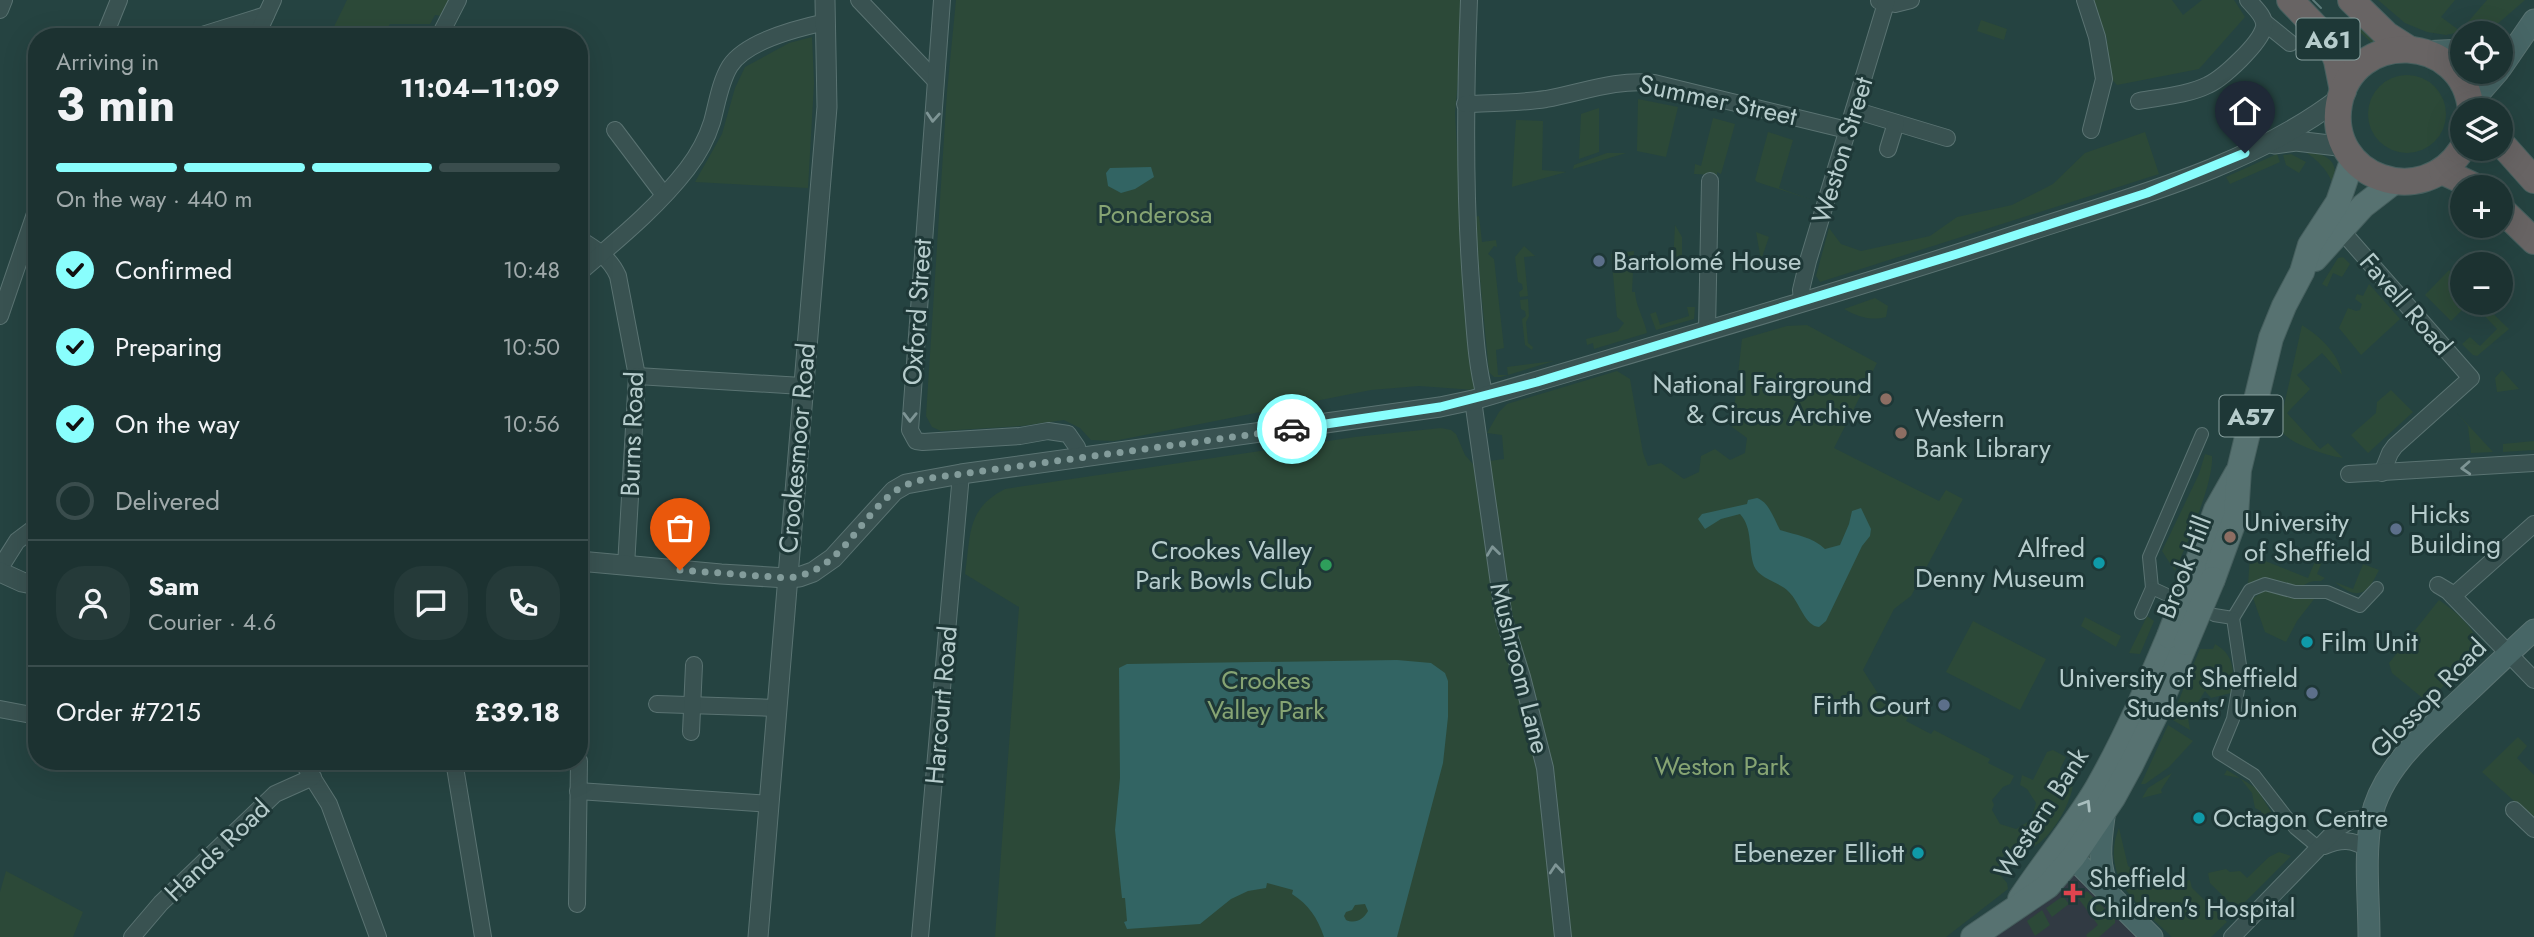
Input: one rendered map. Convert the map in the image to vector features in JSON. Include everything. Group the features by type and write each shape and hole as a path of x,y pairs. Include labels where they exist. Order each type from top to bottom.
{"highway":[{"name":"A61","path":"2290,0 2330,41 2337,61 2342,94"},
{"name":"A61","path":"2351,0 2386,35 2415,50"},
{"path":"2453,161 2442,171 2414,182 2395,182 2376,176 2349,152 2338,122 2342,94 2352,75 2372,58 2389,51 2415,50 2442,61 2454,71 2463,83 2468,98"},
{"path":"2513,157 2534,180"},
{"path":"2442,171 2450,175"},
{"path":"2513,221 2534,241"}],"main road":[{"path":"2513,32 2532,22"},
{"path":"2513,50 2532,22"},
{"path":"2415,50 2450,50"},
{"name":"Brook Hill","path":"2178,640 2204,575 2216,510 2239,470 2264,362 2284,306 2302,272 2310,244 2342,194 2349,152"},
{"name":"Brook Hill","path":"2302,272 2374,195 2395,182"},
{"name":"Glossop Road","path":"2370,937 2368,849 2371,818 2392,772 2410,749 2534,630"},
{"name":"Western Bank","path":"1973,937 2015,907 2037,874 2067,851 2106,809 2156,714 2178,640"},
{"name":"Western Bank","path":"2067,851 2144,694 2178,640"},
{"path":"2106,809 2100,865 2104,880 2115,899"},
{"path":"2067,851 2152,937"}],"street":[{"path":"0,10 4,0"},
{"path":"108,28 120,0"},
{"path":"260,28 273,0"},
{"path":"444,28 458,0"},
{"name":"Crookesmoor Road","path":"758,937 827,107 825,0"},
{"path":"859,0 935,80"},
{"name":"Oxford Street","path":"942,0 910,407 912,437 923,442 1020,436 1048,430 1068,434 1077,447 1080,459"},
{"name":"Mushroom Lane","path":"1469,0 1465,200 1478,365 1485,396 1504,619 1545,768 1563,937"},
{"path":"1883,1 1895,4 1911,0"},
{"path":"2085,0 2097,37 2104,79 2091,130"},
{"path":"2139,100 2205,87 2221,78 2256,42 2264,27 2258,10 2248,0"},
{"name":"Weston Street","path":"1802,302 1801,290 1808,261 1854,110 1883,1"},
{"path":"225,28 265,15"},
{"path":"588,266 664,195 687,169 711,126 722,84 730,66 742,54 765,42 798,28 825,22"},
{"path":"2263,22 2290,43"},
{"name":"Summer Street","path":"1465,104 1542,100 1617,82 1635,81 1772,110 1847,130"},
{"path":"588,562 787,578 813,572 827,563 894,491 906,484 961,474 1431,409 1485,396 1802,302 2135,197 2260,147 2307,122 2342,94"},
{"path":"1854,110 1947,138"},
{"path":"1888,149 1896,123"},
{"path":"615,130 664,195"},
{"path":"2260,147 2296,141 2349,152"},
{"path":"1707,330 1710,181"},
{"name":"Favell Road","path":"2341,230 2471,379 2395,446 2382,473"},
{"path":"0,316 28,234"},
{"name":"Burns Road","path":"588,245 613,264 618,276 637,376 626,566"},
{"path":"637,376 802,386"},
{"path":"2141,613 2152,588 2149,556 2202,435"},
{"path":"2348,474 2534,463"},
{"name":"Harcourt Road","path":"920,937 961,474"},
{"path":"2453,597 2534,524"},
{"path":"28,533 17,541 0,570 28,583"},
{"path":"2319,848 2295,828 2254,775 2219,753 2219,741 2233,719 2241,672 2233,618 2250,590 2265,584 2295,592 2327,592 2360,607 2377,588"},
{"path":"2438,585 2534,680"},
{"path":"2152,588 2165,594"},
{"path":"2214,615 2233,618"},
{"path":"691,732 694,665"},
{"path":"657,704 777,708"},
{"path":"0,709 28,714"},
{"path":"308,770 329,804 378,937"},
{"path":"455,770 483,937"},
{"path":"577,904 579,770"},
{"name":"Hands Road","path":"132,937 161,903 275,794 313,777"},
{"path":"578,791 770,804"},
{"path":"2514,810 2534,829"},
{"path":"2232,937 2338,828 2351,820 2371,818"},
{"path":"2319,848 2340,840 2354,841 2368,849"}],"shaded area":[{"name":"Sheffield Children's Hospital","path":"2073,857 2152,937 1973,937"}],"green space":[{"path":"347,0 450,0 442,16 435,15 430,24 390,24 388,28 333,28"},
{"name":"Ponderosa","path":"956,0 1465,0 1455,113 1468,348 1475,390 1419,386 1371,390 1114,441 1091,440 1080,428 1064,420 1022,426 941,431 932,427 926,416 947,92"},
{"path":"2093,0 2172,0 2183,15 2202,0 2234,0 2245,17 2199,69 2117,85 2105,72 2107,39"},
{"path":"2378,0 2455,0 2441,17 2450,24 2450,34 2427,32 2405,23"},
{"path":"2487,0 2525,0 2501,21 2469,21"},
{"path":"1981,20 2007,29 2004,40 1977,31"},
{"path":"2330,25 2338,27 2357,53 2372,43 2353,26 2360,25 2385,47 2352,68"},
{"path":"812,37 814,83 808,188 695,182 722,134 735,88 745,67 789,43"},
{"path":"2407,75 2422,78 2435,86 2443,99 2446,114 2443,129 2435,142 2422,150 2407,153 2392,150 2379,142 2371,129 2368,114 2371,99 2379,86 2392,78"},
{"path":"1638,99 1678,107 1666,157 1637,151"},
{"path":"1599,108 1599,152 1579,159 1581,114"},
{"path":"1713,118 1735,124 1721,174 1694,174 1695,164 1701,166"},
{"path":"1516,120 1543,121 1542,170 1566,172 1512,187"},
{"path":"1768,132 1793,140 1779,188 1812,200 1755,180"},
{"path":"2145,132 2159,174 1820,282 1816,276 1829,228 1841,244 1861,251 1930,236 1957,217 2012,205 2053,184 2085,153"},
{"path":"2302,150 2317,153 2333,163 2333,185 2321,165"},
{"path":"1607,153 1626,153 1573,169 1574,165"},
{"path":"2277,154 2280,162 2230,184 2226,177"},
{"path":"2291,154 2306,162 2299,173 2286,165 2283,155"},
{"path":"1479,216 1482,242 1496,240 1497,247 1494,246 1488,254 1494,259 1504,348 1496,350 1498,375 1508,375 1501,377 1494,377 1489,372 1474,217"},
{"path":"1675,225 1682,237 1682,266 1673,265"},
{"path":"1756,232 1769,237 1761,260"},
{"path":"1524,246 1535,256 1524,257 1528,296 1520,297 1519,292 1523,289 1518,282 1515,257"},
{"path":"1634,251 1632,292 1635,292 1647,333 1594,349 1593,343 1587,345 1586,339 1618,331 1624,323 1617,317 1611,254"},
{"path":"2343,257 2350,264 2342,277 2333,273 2327,287 2322,284 2338,258"},
{"path":"2449,270 2450,315 2457,315 2451,321 2425,295"},
{"path":"2369,284 2400,319 2361,355 2339,328 2348,308 2360,310 2362,304 2355,299 2357,294 2363,296"},
{"path":"1875,298 1888,306 1886,317 1865,318 1844,309"},
{"path":"1528,299 1529,316 1526,322 1528,343 1533,347 1532,350 1525,345 1522,319 1526,316 1521,309 1520,300"},
{"path":"1687,307 1695,307 1694,319 1656,330 1650,314 1656,312 1660,325 1689,316"},
{"path":"2484,315 2494,315 2509,329 2477,356 2462,344 2470,337 2480,346 2497,329"},
{"name":"Weston Park","path":"1807,325 1877,363 1834,448 1939,501 1946,490 1963,499 1911,596 1894,609 1863,670 1884,703 1908,717 1906,721 1931,734 1934,730 1990,759 1988,763 2014,776 2010,784 2003,787 1992,800 1992,810 2000,824 2016,829 2031,820 2036,803 2027,789 2020,785 2022,775 2033,780 2047,752 2053,750 2066,757 2060,769 2065,776 2064,781 2073,785 2068,803 2058,822 2037,845 2023,850 2006,850 1997,871 2007,883 2008,889 1946,937 1567,937 1561,886 1507,614 1489,461 1504,459 1502,435 1487,433 1507,404 1617,371 1630,379 1643,453 1648,466 1661,463 1684,479 1699,472 1701,456 1715,449 1730,460 1745,453 1747,438 1732,427 1742,339 1787,326"},
{"path":"2302,325 2333,352 2342,375 2322,353 2297,375 2310,389 2287,413 2320,449 2328,443 2343,458 2298,444 2279,428"},
{"path":"1554,361 1508,375 1507,367"},
{"path":"2502,370 2519,389 2497,392 2495,378"},
{"path":"2391,390 2413,412 2368,453 2351,435 2376,413 2377,402"},
{"path":"2457,413 2493,452 2471,453 2468,426"},
{"name":"Crookes Valley Park","path":"1441,428 1456,434 1465,455 1479,471 1485,547 1497,615 1527,723 1539,782 1558,937 995,937 1019,607 965,574 970,535 983,505 1005,489 1355,437"},
{"path":"2534,441 2534,450 2503,452 2503,444"},
{"path":"2205,454 2212,456 2209,481 2175,571 2162,551 2199,474"},
{"path":"2321,547 2327,550 2317,574 2325,578 2321,581 2295,587 2268,578 2248,585 2250,555 2308,578"},
{"path":"2363,564 2379,570 2366,590 2350,592 2335,582 2353,589"},
{"path":"2267,589 2315,598 2297,621 2286,642 2265,632 2253,598"},
{"path":"2439,600 2468,625 2477,640 2478,648 2475,656 2431,698 2428,696 2425,700 2392,673 2389,663"},
{"path":"2147,616 2154,621 2140,654 2129,653"},
{"path":"2085,617 2121,636 2116,647 2081,626"},
{"path":"1973,621 2046,659 2020,710 1946,672"},
{"path":"2215,644 2227,653 2232,665 2231,693 2211,698 2205,691 2188,718 2190,730 2171,719 2200,649 2213,649"},
{"path":"2168,725 2193,741 2169,767 2141,784"},
{"path":"2518,737 2527,746 2517,758 2534,775 2534,819 2482,772"},
{"path":"2227,770 2240,778 2224,775"},
{"path":"2172,773 2161,790 2162,793 2142,798 2148,788"},
{"path":"2240,778 2256,788 2277,821 2263,824 2261,811 2255,808 2252,793"},
{"path":"2119,828 2128,866 2150,883 2163,886 2190,880 2192,888 2227,922 2211,937 2172,937 2136,902 2119,876 2114,862 2114,846"},
{"path":"2279,852 2291,856 2237,910 2210,883 2208,873 2226,869 2230,872 2240,871 2247,878 2269,857"},
{"path":"6,871 83,912 73,937 0,937 0,892"},
{"path":"2087,891 2115,919 2115,923 2099,937 2086,935 2098,925 2078,898"},
{"path":"2063,896 2069,904 2052,917 2046,908"},
{"path":"2042,910 2050,925 2035,936 2027,921"}],"water":[{"path":"1151,167 1154,177 1135,189 1121,193 1108,186 1106,173 1110,168"},
{"path":"1757,498 1768,507 1780,530 1810,539 1825,549 1840,545 1852,511 1861,508 1871,529 1870,536 1862,546 1826,621 1819,627 1810,623 1789,592 1765,577 1754,566 1749,532 1740,514 1721,519 1705,529 1698,519 1702,514 1747,504 1748,500"},
{"path":"1397,660 1431,663 1445,673 1448,681 1448,717 1443,763 1397,937 1324,937 1312,912 1292,894 1293,890 1267,883 1266,888 1248,891 1231,899 1200,924 1127,929 1124,922 1127,921 1125,898 1122,898 1115,830 1120,778 1119,668 1127,664","holes":["1365,904 1368,911 1356,921 1346,920 1344,916 1355,905"]}],"tram line":[{"path":"2313,0 2321,8"}],"way so far":[{"path":"680,570 799,577 813,572 833,558 884,500 906,484 961,474 1292,429"}],"place":[{"name":"Bartolomé House","path":"1599,261"},
{"name":"National Fairground & Circus Archive","path":"1886,399"},
{"name":"Western Bank Library","path":"1901,433"},
{"name":"Hicks Building","path":"2396,529"},
{"name":"University of Sheffield","path":"2230,537"},
{"name":"Alfred Denny Museum","path":"2099,563"},
{"name":"Crookes Valley Park Bowls Club","path":"1326,565"},
{"name":"Film Unit","path":"2307,642"},
{"name":"University of Sheffield Students' Union","path":"2312,693"},
{"name":"Firth Court","path":"1944,705"},
{"name":"Octagon Centre","path":"2199,818"},
{"name":"Ebenezer Elliott","path":"1918,853"},
{"name":"Sheffield Children's Hospital","path":"2073,893"}],"route":[{"path":"1292,429 1440,407 1537,382 1849,288 2147,193 2245,153"}]}
